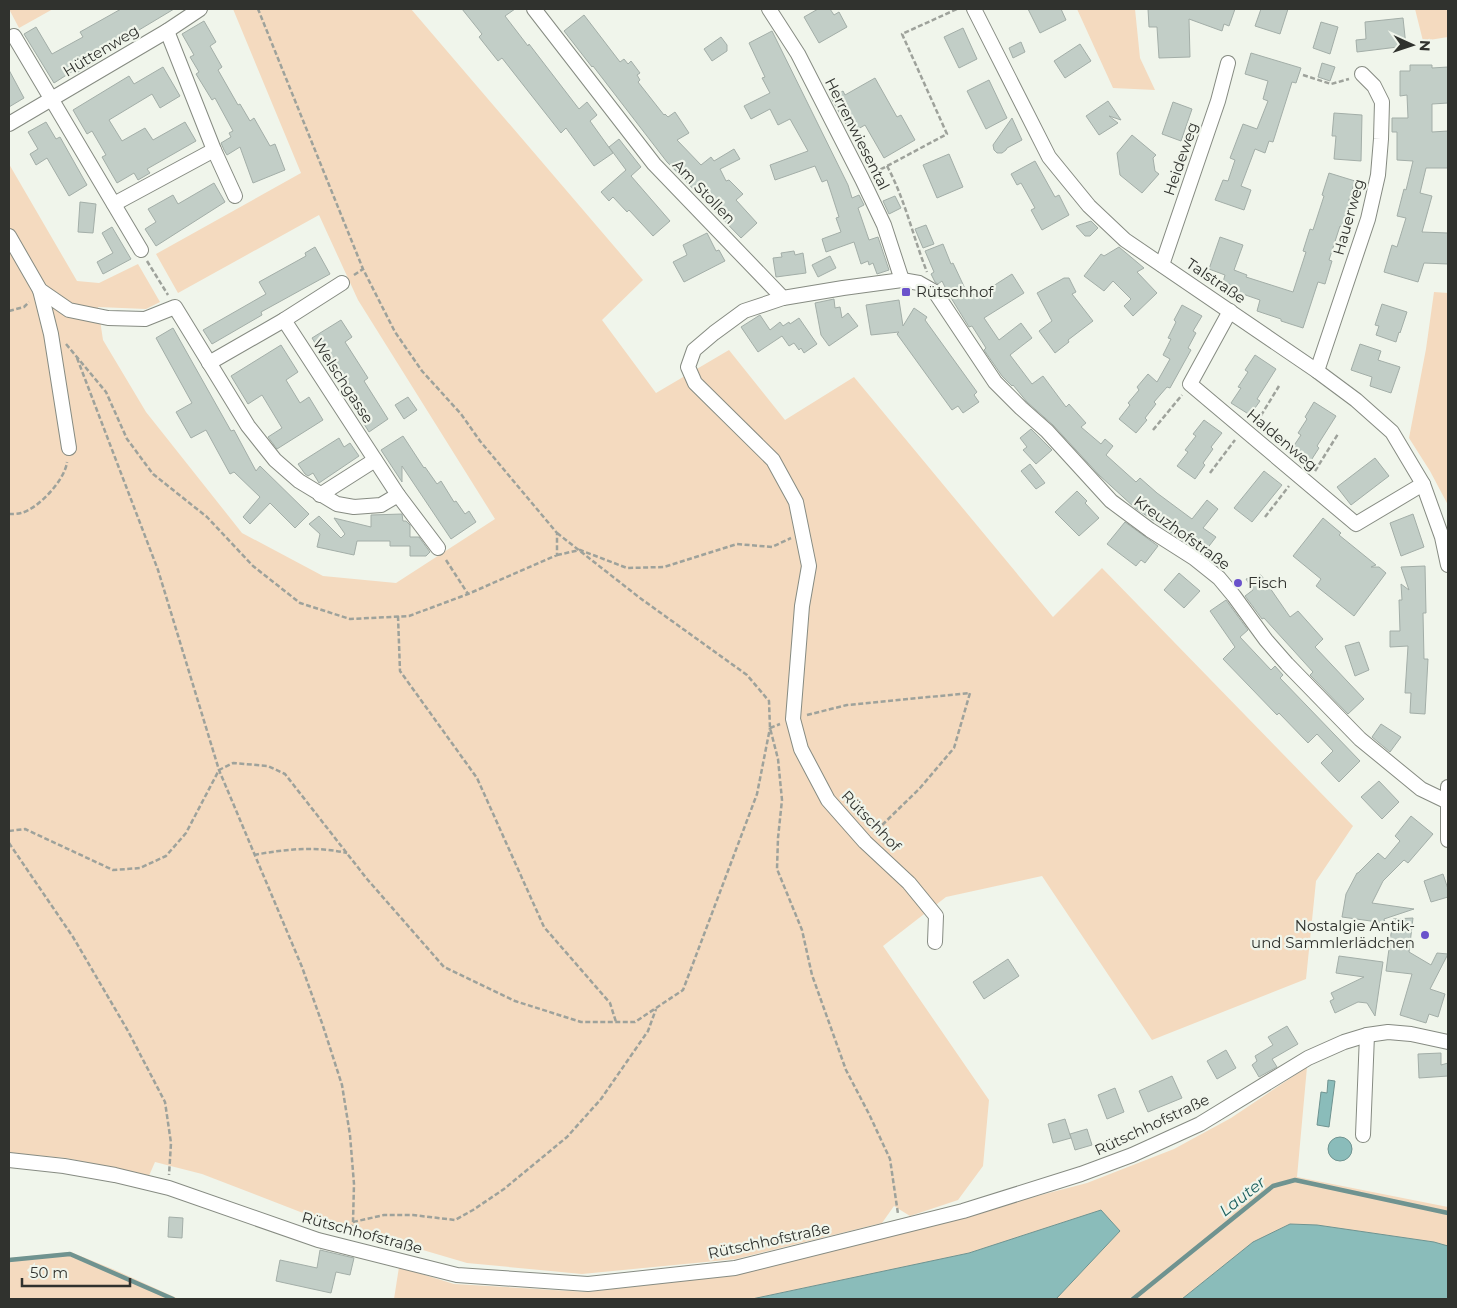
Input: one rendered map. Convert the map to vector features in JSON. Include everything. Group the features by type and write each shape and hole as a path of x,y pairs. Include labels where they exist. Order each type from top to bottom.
{"street":[{"name":"Hüttenweg","path":"9,124 167,31 200,9"},
{"name":"Am Stollen","path":"534,9 654,164 783,298"},
{"name":"Herrenwiesental","path":"769,9 798,54 862,178 884,225 902,280"},
{"name":"Talstraße","path":"974,9 1049,157 1090,206 1126,240 1318,371 1356,400 1392,432 1424,484 1442,536 1448,565"},
{"path":"167,31 214,150 235,196"},
{"path":"14,36 141,250"},
{"name":"Heideweg","path":"1162,265 1218,101 1228,63"},
{"name":"Hauerweg","path":"1318,371 1368,219 1378,175 1382,102 1374,86 1362,74"},
{"path":"114,204 214,150"},
{"path":"9,236 40,290 50,334 69,448"},
{"path":"783,298 902,280 919,283 935,292"},
{"path":"209,363 284,320 342,283"},
{"path":"40,290 69,310 108,318 146,319 174,307 248,426 275,460 299,481 337,504 354,507 381,505 398,496"},
{"name":"Kreuzhofstraße","path":"935,292 995,382 1047,431 1111,501 1150,530 1194,558 1218,578 1282,658 1360,739 1421,789 1448,802"},
{"name":"Rütschhof","path":"783,298 744,311 721,327 694,350 688,367 695,383 773,460 796,502 804,532 809,566 802,606 794,719 801,749 828,800 866,842 909,883 936,916 935,942"},
{"path":"1190,384 1230,311"},
{"name":"Welschgasse","path":"284,320 398,496 438,548"},
{"name":"Haldenweg","path":"1190,384 1356,524 1424,484"},
{"path":"320,495 375,460"},
{"path":"1448,787 1448,840"},
{"name":"Rütschhofstraße","path":"9,1160 64,1166 115,1175 169,1188 318,1240 457,1275 588,1284 735,1268 963,1211 1072,1177 1132,1155 1200,1124 1308,1058 1344,1042 1367,1035 1388,1032 1411,1034 1448,1042"},
{"path":"1363,1135 1367,1035"}],"path":[{"path":"258,9 363,269 395,332 422,371 461,414 480,441 557,533 648,604 747,675 769,701 770,728 778,758 782,800 777,869 802,930 812,975 846,1070 890,1159 900,1228"},
{"path":"875,172 947,134 902,34 956,9"},
{"path":"1303,75 1331,84 1362,74"},
{"path":"887,166 903,200 911,229 935,292"},
{"path":"141,250 174,307"},
{"path":"9,312 24,308 40,290"},
{"path":"50,334 64,341 106,392 127,439 153,474 207,518 253,566 300,603 350,619 409,616 468,594 557,555 580,550 627,568 664,567 737,544 772,547 804,532"},
{"path":"76,354 158,570 219,770 302,967 342,1085 351,1145 354,1184 353,1222 347,1246"},
{"path":"1153,430 1190,384"},
{"path":"1210,473 1247,432 1279,386"},
{"path":"1265,517 1303,479 1338,434"},
{"path":"9,514 22,513 43,500 54,488 66,469 69,448"},
{"path":"557,533 557,555"},
{"path":"438,548 468,594"},
{"path":"398,616 400,671 477,778 544,928 610,1003 616,1022"},
{"path":"794,719 847,705 970,693 954,748 920,788 866,842"},
{"path":"9,831 25,829 112,870 140,868 166,856 186,833 219,770 233,763 268,766 285,774 347,854 406,925 444,966 515,1001 581,1022 635,1022 684,990 757,794 770,728"},
{"path":"9,843 73,938 128,1031 165,1102 171,1143 169,1188"},
{"path":"254,855 279,850 310,849 331,850 347,854"},
{"path":"353,1222 384,1215 413,1215 456,1220 504,1189 567,1137 602,1098 648,1031 657,1008"}],"shaded area":[{"path":"9,9 53,9 19,28"},
{"path":"233,9 411,9 643,280 602,320 656,393 729,350 785,420 854,377 1053,617 1102,568 1353,826 1316,881 1306,979 1152,1040 1042,876 946,897 883,946 989,1100 983,1166 958,1200 910,1216 894,1206 882,1223 736,1259 582,1274 467,1263 321,1220 202,1174 155,1162 148,1178 118,1169 66,1158 9,1153 9,164 77,281 99,283 138,264 160,302 146,309 98,307 103,340 146,412 242,533 323,576 396,583 495,519 358,300 319,215 178,293 156,254 301,173"},
{"path":"1077,9 1135,9 1140,58 1155,90 1113,88"},
{"path":"1415,9 1448,9 1448,37 1423,41"},
{"path":"1434,292 1448,293 1448,505 1430,471 1409,438 1426,349"},
{"path":"1307,1067 1297,1177 1448,1207 1448,1246 1434,1242 1317,1225 1290,1224 1253,1242 1182,1299 1056,1299 1120,1231 1101,1210 969,1253 752,1299 394,1299 399,1267 454,1284 587,1292 736,1275 1087,1183 1174,1149 1231,1118"},
{"path":"71,1252 179,1299 9,1299 9,1258"}],"water":[{"path":"1328,1080 1335,1081 1329,1127 1317,1125 1321,1092 1327,1093"},
{"path":"1340,1137 1345,1138 1351,1144 1351,1154 1345,1160 1340,1161 1335,1160 1329,1154 1328,1149 1329,1144 1335,1138"},
{"path":"1101,1210 1120,1231 1056,1299 752,1299 969,1253"},
{"path":"1290,1224 1317,1225 1434,1242 1448,1246 1448,1299 1182,1299 1253,1242"}],"building":[{"path":"121,9 174,9 94,57 96,61 78,72 76,69 54,83 24,34 36,27 52,54 83,37 80,32"},
{"path":"462,9 515,9 505,16 579,109 587,102 597,115 590,121 613,153 594,166 566,128 561,133 502,58 498,61 479,37 482,34"},
{"path":"818,9 830,9 834,15 839,12 847,27 819,43 804,17"},
{"path":"1028,9 1061,9 1066,20 1040,33"},
{"path":"1148,9 1235,9 1229,26 1224,24 1222,31 1189,19 1190,57 1159,58 1157,27 1149,27"},
{"path":"1261,9 1288,9 1280,34 1255,26"},
{"path":"584,15 620,62 624,59 628,64 631,61 640,73 637,75 640,80 638,82 664,115 668,117 675,112 689,133 677,140 701,165 711,157 714,161 734,149 740,159 720,169 726,181 729,180 743,194 736,200 757,223 741,238 667,162 564,31"},
{"path":"1403,18 1406,46 1357,52 1356,40 1366,39 1365,22"},
{"path":"204,21 216,42 210,46 222,67 218,70 238,105 240,104 250,121 254,118 270,146 275,144 285,170 253,183 240,147 227,155 224,150 221,143 231,137 229,133 233,131 215,98 212,100 196,74 199,72 190,57 194,55 182,34"},
{"path":"1321,22 1338,27 1330,54 1313,48"},
{"path":"963,28 977,59 959,68 944,37"},
{"path":"772,31 848,185 852,198 859,195 864,205 858,208 869,240 878,237 889,270 877,274 873,263 869,265 868,261 861,264 854,242 826,252 822,239 841,232 836,218 839,217 827,180 822,182 815,166 775,180 770,165 808,151 790,119 778,125 770,109 751,119 744,106 770,93 762,78 765,77 749,43"},
{"path":"721,37 727,45 727,51 712,61 704,49"},
{"path":"1021,42 1025,52 1013,58 1009,48"},
{"path":"1080,44 1091,61 1065,78 1054,61"},
{"path":"1251,53 1301,68 1296,83 1292,82 1273,142 1269,141 1265,153 1255,149 1241,186 1251,190 1244,210 1215,200 1223,180 1228,181 1235,160 1230,158 1243,124 1257,129 1268,101 1263,99 1268,81 1245,74"},
{"path":"1322,63 1335,67 1330,81 1318,77"},
{"path":"1410,65 1432,65 1432,68 1448,67 1448,103 1432,104 1432,132 1448,131 1448,168 1426,168 1420,193 1432,196 1422,232 1448,233 1448,264 1424,263 1418,282 1384,272 1392,245 1397,247 1406,218 1397,216 1413,161 1397,160 1397,132 1392,132 1392,118 1408,118 1407,95 1400,96 1400,71 1410,71"},
{"path":"163,67 180,96 160,108 152,94 109,120 122,141 145,128 153,140 185,122 196,141 147,169 150,173 138,180 134,173 117,183 102,157 106,155 92,131 87,134 73,110 129,76 134,84"},
{"path":"9,70 24,98 9,107"},
{"path":"875,78 897,117 901,115 915,140 884,158 865,125 851,133 831,98 843,91 845,95"},
{"path":"989,80 1007,118 986,129 967,91"},
{"path":"1108,101 1121,120 1109,116 1118,123 1099,135 1086,116"},
{"path":"1173,102 1192,109 1181,141 1162,134"},
{"path":"1334,113 1362,115 1361,161 1334,159 1336,136 1332,136"},
{"path":"1012,118 1022,140 1002,153 997,153 993,145"},
{"path":"46,122 56,139 60,137 87,185 69,196 47,158 36,165 30,154 38,149 28,132"},
{"path":"1132,135 1156,155 1153,158 1155,171 1159,174 1142,193 1120,175 1117,153"},
{"path":"619,139 641,167 631,176 670,221 653,236 629,210 627,212 613,197 609,201 601,192 626,170 609,147"},
{"path":"949,154 963,187 937,198 923,165"},
{"path":"1035,161 1055,197 1059,195 1069,215 1042,230 1031,210 1035,208 1021,183 1017,185 1011,174"},
{"path":"1329,173 1355,181 1348,203 1351,204 1344,227 1340,226 1329,260 1332,261 1325,284 1318,282 1303,328 1257,311 1260,300 1228,289 1230,284 1223,282 1225,275 1209,269 1220,237 1243,245 1234,270 1247,275 1246,277 1293,292 1306,252 1303,251 1310,229 1313,230"},
{"path":"214,183 225,202 156,246 145,229 156,222 148,209 173,195 178,204"},
{"path":"895,196 901,208 889,214 883,201"},
{"path":"80,202 96,204 93,233 78,232"},
{"path":"1091,221 1098,228 1090,236 1085,236 1076,226"},
{"path":"926,225 934,244 923,248 915,229"},
{"path":"112,227 131,259 103,274 97,262 113,253 102,233"},
{"path":"707,233 716,251 719,250 725,261 684,282 673,262 687,255 683,245"},
{"path":"943,244 951,264 953,263 969,297 974,294 976,297 1012,274 1024,293 984,318 999,340 1021,323 1032,338 1010,355 1032,384 1043,376 1066,407 1069,404 1086,423 1081,427 1101,444 1105,439 1113,446 1106,455 1136,482 1140,478 1192,519 1207,500 1218,509 1203,528 1216,537 1203,554 1135,508 1099,475 1053,425 1002,376 984,350 986,348 972,326 969,327 942,281 938,284 931,274 934,272 925,251"},
{"path":"315,247 330,274 261,312 262,315 212,344 203,330 266,294 259,282 306,256 305,253"},
{"path":"1119,247 1144,268 1137,272 1157,293 1133,316 1124,306 1131,299 1113,281 1104,291 1084,276 1101,254 1104,256"},
{"path":"794,251 795,255 803,253 806,273 776,277 773,258 782,257 781,253"},
{"path":"830,256 836,268 818,277 812,265"},
{"path":"1064,278 1069,278 1076,292 1072,294 1093,321 1068,340 1069,342 1055,353 1039,331 1052,321 1037,293"},
{"path":"834,299 835,308 840,307 842,318 848,313 858,326 829,346 821,335 815,303"},
{"path":"899,300 903,326 914,308 927,317 925,320 977,392 974,395 979,402 963,413 958,406 952,410 897,334 899,332 871,335 866,305"},
{"path":"1382,304 1407,312 1396,342 1376,335 1379,326 1375,325"},
{"path":"1182,305 1202,316 1193,331 1196,333 1188,348 1191,350 1170,388 1167,387 1154,402 1156,404 1145,418 1147,420 1136,433 1119,419 1130,405 1128,403 1139,390 1137,387 1148,374 1157,382 1170,359 1163,355 1171,339 1168,338 1176,322 1174,320"},
{"path":"760,315 770,330 780,322 783,326 799,318 817,344 804,353 794,343 789,346 782,336 758,352 741,327"},
{"path":"341,320 352,337 345,342 368,378 364,381 388,419 369,432 356,411 363,406 329,352 323,356 312,338"},
{"path":"173,328 231,431 234,430 256,471 260,466 309,514 295,528 270,503 250,524 243,517 260,497 234,472 230,474 206,430 191,438 176,412 192,403 156,338"},
{"path":"1360,344 1381,351 1378,360 1400,367 1391,393 1370,386 1372,377 1351,370"},
{"path":"281,345 298,372 286,380 300,403 309,397 323,420 277,449 268,437 282,428 262,395 248,404 231,376"},
{"path":"1255,355 1276,369 1257,399 1260,401 1250,415 1231,403 1241,388 1238,387 1248,372 1245,370"},
{"path":"408,397 417,410 404,419 395,405"},
{"path":"1314,402 1336,416 1317,446 1319,448 1310,462 1291,450 1301,435 1298,433 1307,419 1305,417"},
{"path":"1204,420 1222,433 1211,447 1213,449 1203,463 1205,465 1195,479 1177,466 1188,452 1185,450 1196,436 1193,434"},
{"path":"1031,429 1052,450 1036,464 1023,450 1027,447 1020,438"},
{"path":"403,436 437,484 441,481 454,502 456,501 465,514 469,511 476,522 451,539 402,466 402,482 381,450"},
{"path":"339,438 344,447 350,443 359,456 319,483 313,473 308,476 305,474 298,464"},
{"path":"1375,458 1389,476 1351,505 1337,487"},
{"path":"1030,464 1045,483 1036,489 1021,471"},
{"path":"1264,471 1282,485 1252,522 1234,508"},
{"path":"1077,491 1099,518 1079,536 1055,512"},
{"path":"402,514 403,521 410,525 410,537 419,537 430,552 426,556 410,556 410,546 390,546 390,541 357,541 354,555 317,547 320,534 309,524 319,516 341,538 345,534 334,518 371,527 371,515"},
{"path":"1413,514 1424,547 1401,556 1390,523"},
{"path":"1323,518 1341,533 1339,535 1376,565 1371,567 1379,567 1386,573 1354,616 1316,586 1321,579 1293,556"},
{"path":"1125,522 1158,546 1145,563 1141,560 1136,566 1107,544"},
{"path":"1425,566 1426,613 1423,613 1424,659 1428,659 1425,714 1410,713 1411,693 1405,693 1408,646 1390,647 1390,631 1400,631 1399,600 1402,600 1401,584 1409,590 1401,567"},
{"path":"1179,573 1200,591 1184,608 1164,590"},
{"path":"1261,575 1290,617 1298,611 1323,639 1315,647 1364,699 1348,714 1310,675 1313,672 1264,618 1262,619 1245,596 1253,590 1246,579"},
{"path":"1226,600 1248,630 1240,637 1271,670 1275,666 1283,675 1280,678 1360,761 1339,782 1321,763 1333,751 1317,734 1308,743 1279,713 1277,715 1223,659 1235,647 1210,611"},
{"path":"1359,642 1369,670 1355,676 1345,646"},
{"path":"1381,724 1401,737 1390,752 1372,737"},
{"path":"1379,781 1399,802 1382,819 1361,797"},
{"path":"1411,816 1433,834 1408,863 1404,860 1383,881 1372,903 1414,909 1384,919 1385,923 1342,917 1346,894 1357,873 1378,853 1385,859 1400,841 1395,836"},
{"path":"1443,874 1448,889 1448,897 1431,902 1424,881"},
{"path":"1413,918 1409,952 1431,965 1437,953 1448,954 1430,989 1445,994 1438,1017 1429,1014 1426,1023 1400,1015 1412,974 1386,971 1393,919"},
{"path":"1339,956 1383,962 1375,1016 1367,1003 1358,1002 1335,1013 1330,1001 1334,999 1331,993 1364,977 1336,973"},
{"path":"1008,959 1019,976 984,999 973,982"},
{"path":"1287,1026 1298,1044 1272,1059 1277,1067 1259,1077 1252,1065 1257,1061 1255,1056 1273,1045 1268,1037"},
{"path":"1226,1050 1236,1068 1217,1079 1207,1061"},
{"path":"1441,1053 1441,1065 1448,1063 1448,1076 1419,1078 1418,1054"},
{"path":"1172,1076 1182,1098 1148,1112 1139,1091"},
{"path":"1115,1088 1124,1112 1107,1119 1098,1095"},
{"path":"1065,1119 1071,1138 1053,1143 1048,1124"},
{"path":"1087,1129 1092,1145 1075,1150 1070,1134"},
{"path":"169,1217 183,1218 182,1238 168,1237"},
{"path":"320,1250 354,1258 350,1275 336,1272 331,1293 276,1281 280,1260 317,1268"}],"waterway":[{"name":"Lauter","path":"1133,1299 1273,1186 1295,1180 1448,1213"},
{"name":"Lauter","path":"9,1260 70,1254 173,1299"}],"place":[{"name":"Rütschhof","path":"906,292"},
{"name":"Fisch","path":"1238,583"},
{"name":"Nostalgie Antik- und Sammlerlädchen","path":"1425,935"}]}
